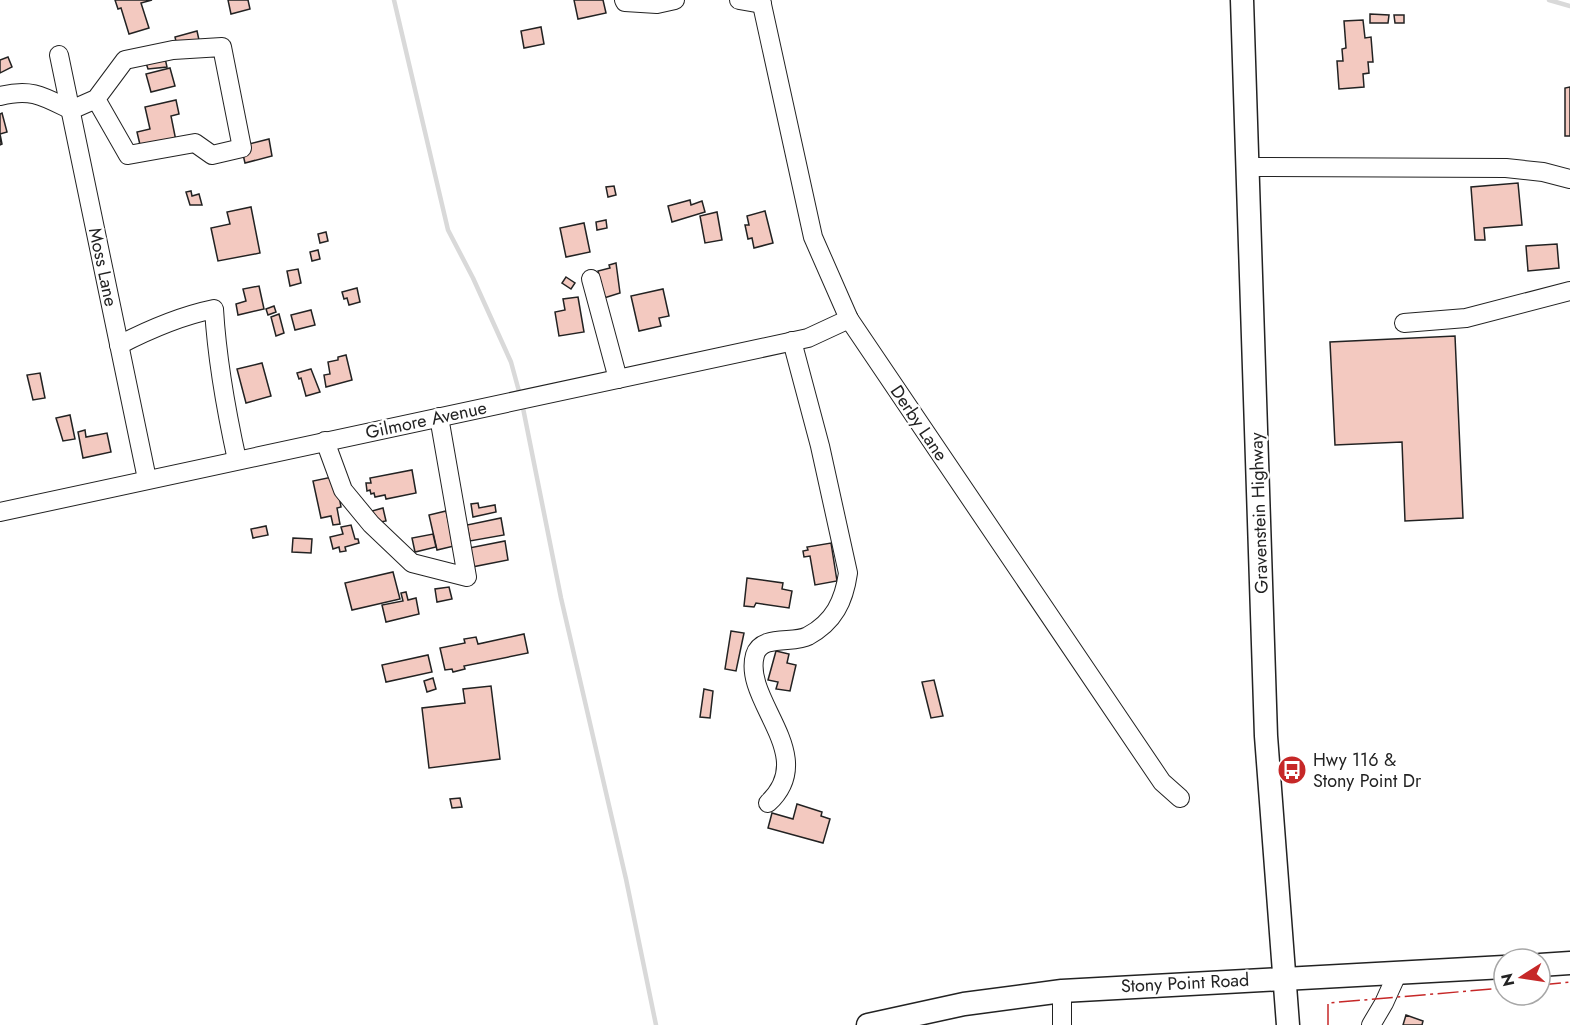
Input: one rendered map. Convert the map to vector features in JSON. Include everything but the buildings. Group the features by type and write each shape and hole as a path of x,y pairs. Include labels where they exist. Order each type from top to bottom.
{"main road":[{"name":"Gravenstein Highway","path":"1242,0 1266,736 1288,1025"},
{"path":"1552,964 1570,963"},
{"name":"Stony Point Road","path":"868,1025 964,1004 1062,991 1492,968"}],"street":[{"path":"624,0 625,2 657,4 675,0"},
{"path":"739,0 762,2"},
{"name":"Derby Lane","path":"762,2 813,237 849,319 1162,782 1180,798"},
{"path":"0,96 19,91 36,94 71,110 96,99 125,60 173,50 222,47 242,148 212,154 195,143 128,155 96,99"},
{"name":"Moss Lane","path":"59,55 147,479"},
{"path":"1249,167 1506,168 1543,172 1570,179"},
{"path":"591,279 618,378"},
{"path":"1404,322 1466,318 1570,291"},
{"path":"119,345 153,328 194,313 214,309 225,402 237,460"},
{"name":"Gilmore Avenue","path":"0,512 808,338 849,319"},
{"path":"768,803 780,792 784,783 785,757 781,741 757,682 754,667 755,654 759,648 769,643 807,637 829,620 841,604 848,573 820,446 792,341"},
{"path":"325,441 343,490 371,524 412,563 467,577 440,417"},
{"path":"1371,1025 1398,972"},
{"path":"1062,991 1062,1025"}],"waterway":[{"path":"394,0 448,230 473,278 511,362 520,395"},
{"path":"1549,0 1570,6"},
{"path":"522,403 561,598 626,879 656,1025"}],"power":[{"path":"1552,984 1570,982"},
{"path":"1328,1025 1328,1003 1492,989"}],"place":[{"name":"Hwy 116 & Stony Point Dr","path":"1292,770"}]}
